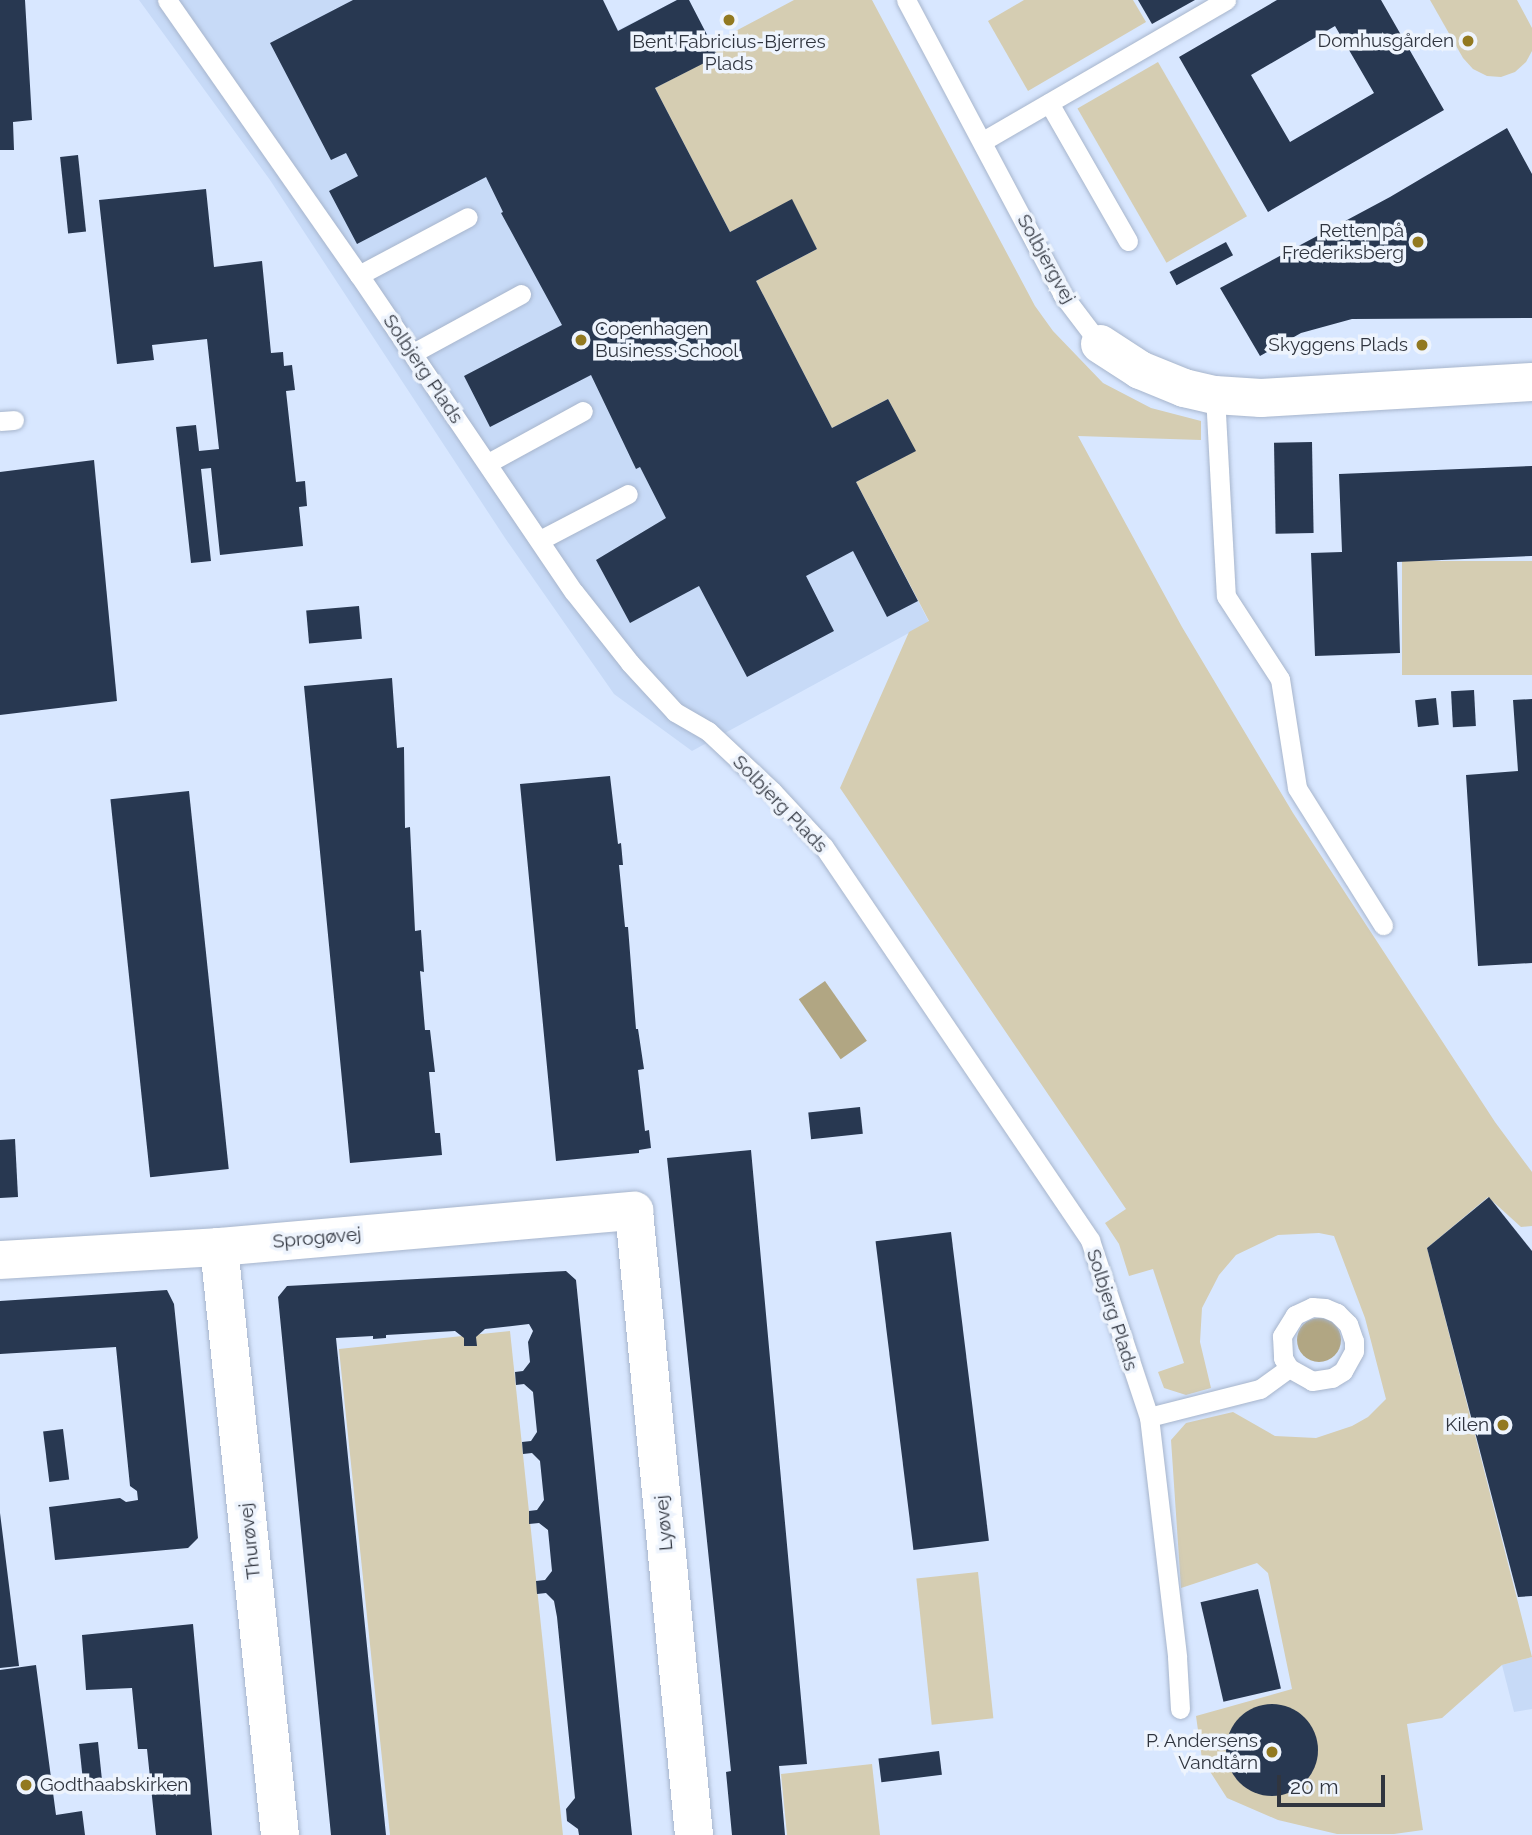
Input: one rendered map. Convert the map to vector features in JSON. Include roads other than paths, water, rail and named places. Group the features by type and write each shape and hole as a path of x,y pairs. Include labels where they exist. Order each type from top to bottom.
{"street":[{"name":"Solbjergvej","path":"1100,344 1140,370 1184,387 1215,395 1261,398 1532,382"},
{"name":"Sprogøvej","path":"0,1260 219,1247 634,1211"},
{"name":"Lyøvej","path":"634,1211 694,1835"},
{"name":"Thurøvej","path":"219,1247 280,1835"}],"lane":[{"name":"Solbjerg Plads","path":"167,0 413,353 574,592 675,712 708,731 772,791 824,847 1090,1240 1149,1417 1177,1657 1180,1709"},
{"name":"Solbjergvej","path":"906,0 1062,294 1100,344"},
{"path":"983,141 1226,0"},
{"path":"1049,103 1128,241"},
{"path":"359,275 468,217"},
{"path":"413,353 521,294"},
{"path":"1215,395 1226,596 1280,680 1297,789 1384,925"},
{"path":"488,463 583,411"},
{"path":"540,540 628,494"},
{"path":"1149,1417 1260,1389 1289,1368"}],"place":[{"name":"Bent Fabricius-Bjerres Plads","path":"729,20"},
{"name":"Domhusgården","path":"1468,41"},
{"name":"Retten på Frederiksberg","path":"1418,242"},
{"name":"Copenhagen Business School","path":"581,340"},
{"name":"Skyggens Plads","path":"1422,345"},
{"name":"Kilen","path":"1503,1425"},
{"name":"P. Andersens Vandtårn","path":"1272,1752"},
{"name":"Godthaabskirken","path":"26,1785"}]}
